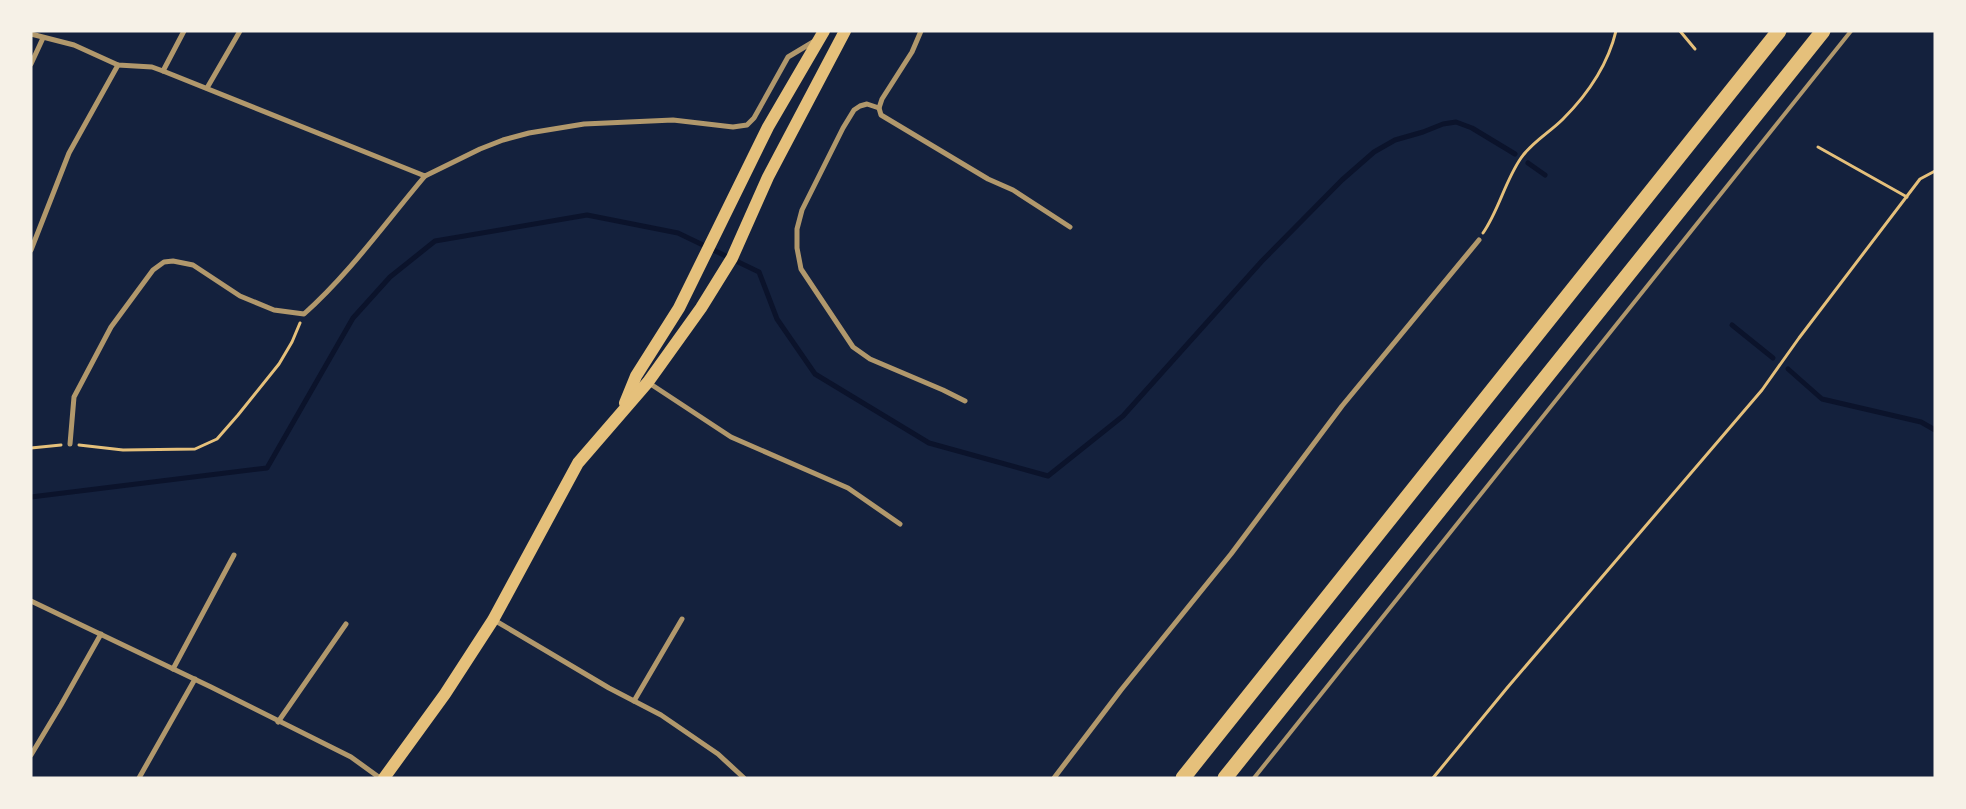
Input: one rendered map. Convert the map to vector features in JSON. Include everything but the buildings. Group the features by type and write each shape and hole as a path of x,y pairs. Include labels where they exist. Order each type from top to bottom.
{"highway":[{"path":"1183,778 1779,31"},
{"path":"1225,778 1823,31"}],"main road":[{"path":"382,778 445,694 493,620 578,463 648,382 701,308 732,258 768,177 845,31"},
{"path":"621,413 636,376 679,308 768,127 822,34"}],"street":[{"path":"163,71 184,31"},
{"path":"207,88 240,31"},
{"path":"921,31 912,52 882,99 879,108 881,114 988,179 1013,190 1070,227"},
{"path":"31,34 74,45 118,65 152,67 424,176"},
{"path":"70,444 74,397 110,327 153,270 164,262 174,261 193,265 240,296 274,310 304,314 320,300 424,176 502,140 528,133 584,124 673,120 733,127 747,126 754,118 788,57 822,34"},
{"path":"31,64 43,38"},
{"path":"31,250 70,153 118,65"},
{"path":"879,108 867,104 854,110 802,210 797,229 797,248 801,270 853,347 870,359 965,401"},
{"path":"1054,778 1121,690 1231,554 1342,406 1479,240"},
{"path":"648,382 731,437 848,488 900,524"},
{"path":"173,669 234,555"},
{"path":"31,601 195,679 351,757 382,778"},
{"path":"634,701 682,619"},
{"path":"493,620 661,715 718,754 744,778"},
{"path":"278,722 346,624"},
{"path":"31,755 100,634"},
{"path":"139,778 195,679"}],"lane":[{"path":"1254,778 1851,31"}],"path":[{"path":"1479,240 1491,221 1520,158 1534,142 1563,119 1589,89 1612,46 1616,31"},
{"path":"1680,31 1695,49"},
{"path":"1818,146 1907,197"},
{"path":"1433,778 1507,688 1762,390 1799,338 1920,179 1935,171"},
{"path":"31,448 70,444 123,450 195,449 217,439 279,364 292,342 304,314"}],"waterway":[{"path":"31,497 267,468 353,318 390,277 435,241 587,215 678,233 759,272 777,319 815,374 929,443 1048,476 1123,416 1262,261 1342,180 1374,152 1395,140 1443,124 1456,122 1472,128 1515,154"},
{"path":"1528,163 1545,175"},
{"path":"1732,325 1773,358"},
{"path":"1788,369 1822,399 1921,422 1935,430"}]}
